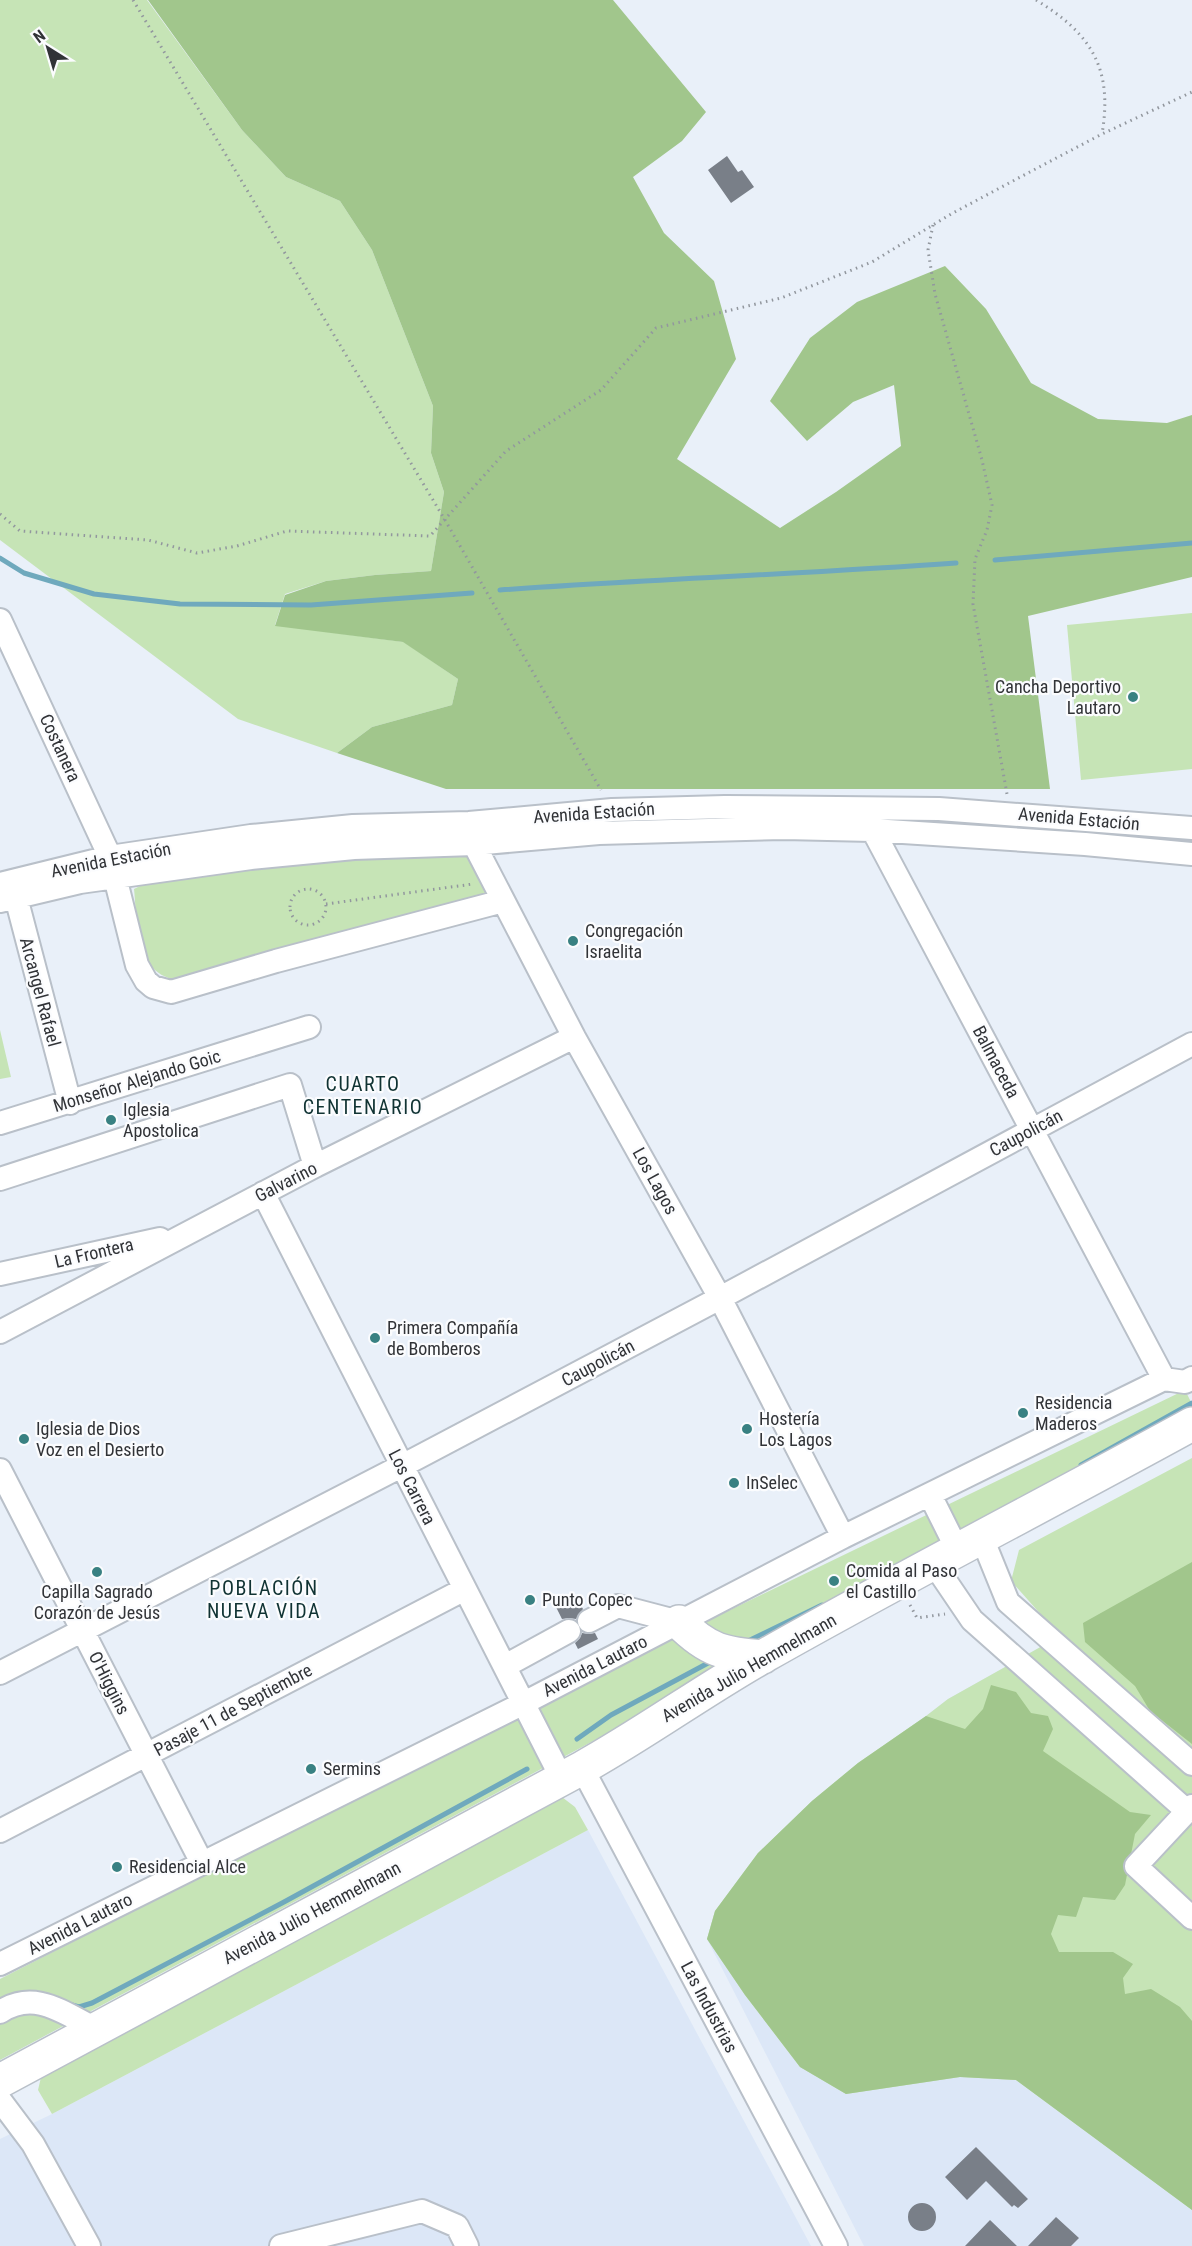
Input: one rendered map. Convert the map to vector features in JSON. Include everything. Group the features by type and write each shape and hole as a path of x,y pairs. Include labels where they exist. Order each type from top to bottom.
{"highway":[{"name":"Avenida Julio Hemmelmann","path":"624,1745 668,1731 1192,1424"},
{"name":"Avenida Julio Hemmelmann","path":"0,2081 624,1745 660,1719 763,1657 962,1558 1192,1448"},
{"path":"679,1622 694,1637 715,1650 734,1655 763,1657"}],"street":[{"name":"Costanera","path":"0,620 113,867 140,973 153,987 171,992 498,891"},
{"name":"Avenida Estación","path":"471,834 612,810 725,807 939,809 1192,828"},
{"name":"Balmaceda","path":"862,808 1164,1379"},
{"path":"1010,814 1011,839"},
{"name":"Avenida Estación","path":"7,891 251,836 353,826 471,834 784,828 872,830 1192,854"},
{"name":"Los Lagos","path":"471,834 574,1037 720,1298 843,1537"},
{"name":"Arcangel Rafael","path":"7,891 70,1103"},
{"name":"Monseñor Alejando Goic","path":"0,1123 309,1027"},
{"name":"Galvarino","path":"0,1332 315,1166 574,1037"},
{"name":"Caupolicán","path":"0,1673 401,1467 1192,1044"},
{"path":"0,1179 290,1085 315,1166"},
{"name":"Los Carrera","path":"263,1193 401,1467 524,1703 572,1773"},
{"name":"La Frontera","path":"0,1274 189,1232"},
{"name":"Avenida Lautaro","path":"0,1964 524,1703 843,1537 1164,1379 1185,1382 1192,1378"},
{"name":"O'Higgins","path":"0,1470 202,1863"},
{"path":"930,1495 962,1558 972,1620 1190,1808 1136,1866 1192,1918"},
{"path":"962,1558 1008,1602 1192,1764"},
{"name":"Pasaje 11 de Septiembre","path":"0,1831 465,1589"},
{"path":"589,1621 618,1606 679,1622"},
{"path":"505,1666 568,1631"},
{"name":"Las Industrias","path":"572,1773 836,2246"},
{"path":"0,2012 21,2003 42,2003 96,2029"},
{"path":"0,2100 33,2144 89,2246"},
{"path":"281,2246 422,2211 457,2226 467,2246"}],"path":[{"path":"133,0 445,520 612,810"},
{"path":"1035,0 1054,11 1080,36 1099,62 1106,109 1102,134"},
{"path":"0,514 20,531 148,540 197,553 237,546 286,531 430,536 506,451 601,390 656,328 781,298 872,262 933,225 1102,134 1192,92"},
{"path":"933,225 928,250 935,294 982,460 992,505 987,530 975,559 973,604 1010,814"},
{"path":"305,890 316,891 322,895 326,904 324,917 315,924 303,925 293,918 291,913 291,901 294,896 305,890"},
{"path":"326,904 498,891"}],"shaded area":[{"path":"1192,1562 1192,2246 864,2246 707,1939 715,1911 758,1853 812,1801 858,1763 948,1699"},
{"path":"588,1830 811,2246 0,2246 0,2139 52,2114"}],"green space":[{"path":"0,0 147,0 242,130 286,177 340,201 372,250 433,406 431,453 444,492 431,571 326,581 285,594 275,625 404,642 458,679 452,705 372,727 337,753 238,719 0,540"},
{"path":"148,0 613,0 706,112 682,141 633,177 664,233 714,281 736,359 677,459 780,528 901,446 894,385 853,402 807,441 770,401 810,338 857,302 945,266 986,309 1031,383 1098,419 1167,423 1192,415 1192,577 1028,616 1050,789 446,789 337,753 372,727 452,705 458,679 403,642 275,626 285,595 326,581 431,571 444,492 431,453 433,406 372,250 340,201 286,177 242,130"},
{"name":"Cancha Deportivo Lautaro","path":"1192,613 1192,769 1081,780 1067,625"},
{"path":"465,854 493,899 180,981 154,969 141,946 134,889 152,880 297,859"},
{"path":"0,1030 11,1077 0,1079"},
{"path":"1185,1390 1192,1404 1192,1419 0,2060 0,1979 552,1696"},
{"path":"1192,1458 1192,2210 1016,2080 960,2077 846,2094 800,2067 745,1995 707,1939 715,1911 758,1853 812,1801 858,1763 948,1699 1060,1636 1011,1581 1019,1550"},
{"path":"1192,1562 1192,1744 1150,1711 1135,1686 1085,1642 1083,1623"},
{"path":"991,1685 1016,1692 1031,1713 1048,1716 1053,1729 1043,1751 1130,1812 1151,1815 1135,1834 1125,1885 1115,1900 1083,1897 1076,1917 1058,1915 1051,1934 1059,1952 1113,1952 1133,1964 1123,1978 1125,1994 1151,1989 1180,2007 1192,2021 1192,2210 1016,2080 960,2077 846,2094 800,2067 745,1995 707,1939 715,1911 758,1853 812,1801 858,1763 926,1716 965,1729 983,1709"},
{"path":"558,1794 575,1807 588,1830 52,2114 38,2090 43,2069"}],"building":[{"path":"727,156 738,172 742,170 754,187 731,203 708,170"},
{"path":"576,1597 583,1609 576,1619 562,1619 556,1607"},
{"path":"582,1633 595,1633 598,1639 578,1649 575,1643"},
{"path":"976,2147 1028,2199 1018,2208 1014,2205 1012,2207 986,2181 967,2200 945,2177"},
{"path":"922,2203 932,2207 936,2217 932,2227 922,2231 912,2227 908,2217 912,2207"},
{"path":"1056,2217 1079,2238 1071,2246 1028,2246"},
{"path":"990,2220 1017,2246 965,2246"}],"waterway":[{"path":"995,560 1192,543"},
{"path":"0,558 24,573 94,594 180,604 311,605 472,593"},
{"path":"500,590 956,563"},
{"path":"1081,1465 1192,1403"},
{"path":"746,1642 822,1605"},
{"path":"577,1739 611,1715 710,1662"},
{"path":"72,2005 79,2007 92,2003 284,1902 527,1769"}],"place":[{"name":"Cancha Deportivo Lautaro","path":"1133,697"},
{"name":"Congregación Israelita","path":"573,941"},
{"name":"Iglesia Apostolica","path":"111,1120"},
{"name":"Primera Compañía de Bomberos","path":"375,1338"},
{"name":"Residencia Maderos","path":"1023,1413"},
{"name":"Hostería Los Lagos","path":"747,1429"},
{"name":"Iglesia de Dios Voz en el Desierto","path":"24,1439"},
{"name":"InSelec","path":"734,1483"},
{"name":"Capilla Sagrado Corazón de Jesús","path":"97,1572"},
{"name":"Comida al Paso el Castillo","path":"834,1581"},
{"name":"Punto Copec","path":"530,1600"},
{"name":"Sermins","path":"311,1769"},
{"name":"Residencial Alce","path":"117,1867"}],"district":[{"name":"CUARTO CENTENARIO","path":"363,1096"},
{"name":"POBLACIÓN NUEVA VIDA","path":"264,1600"}]}
